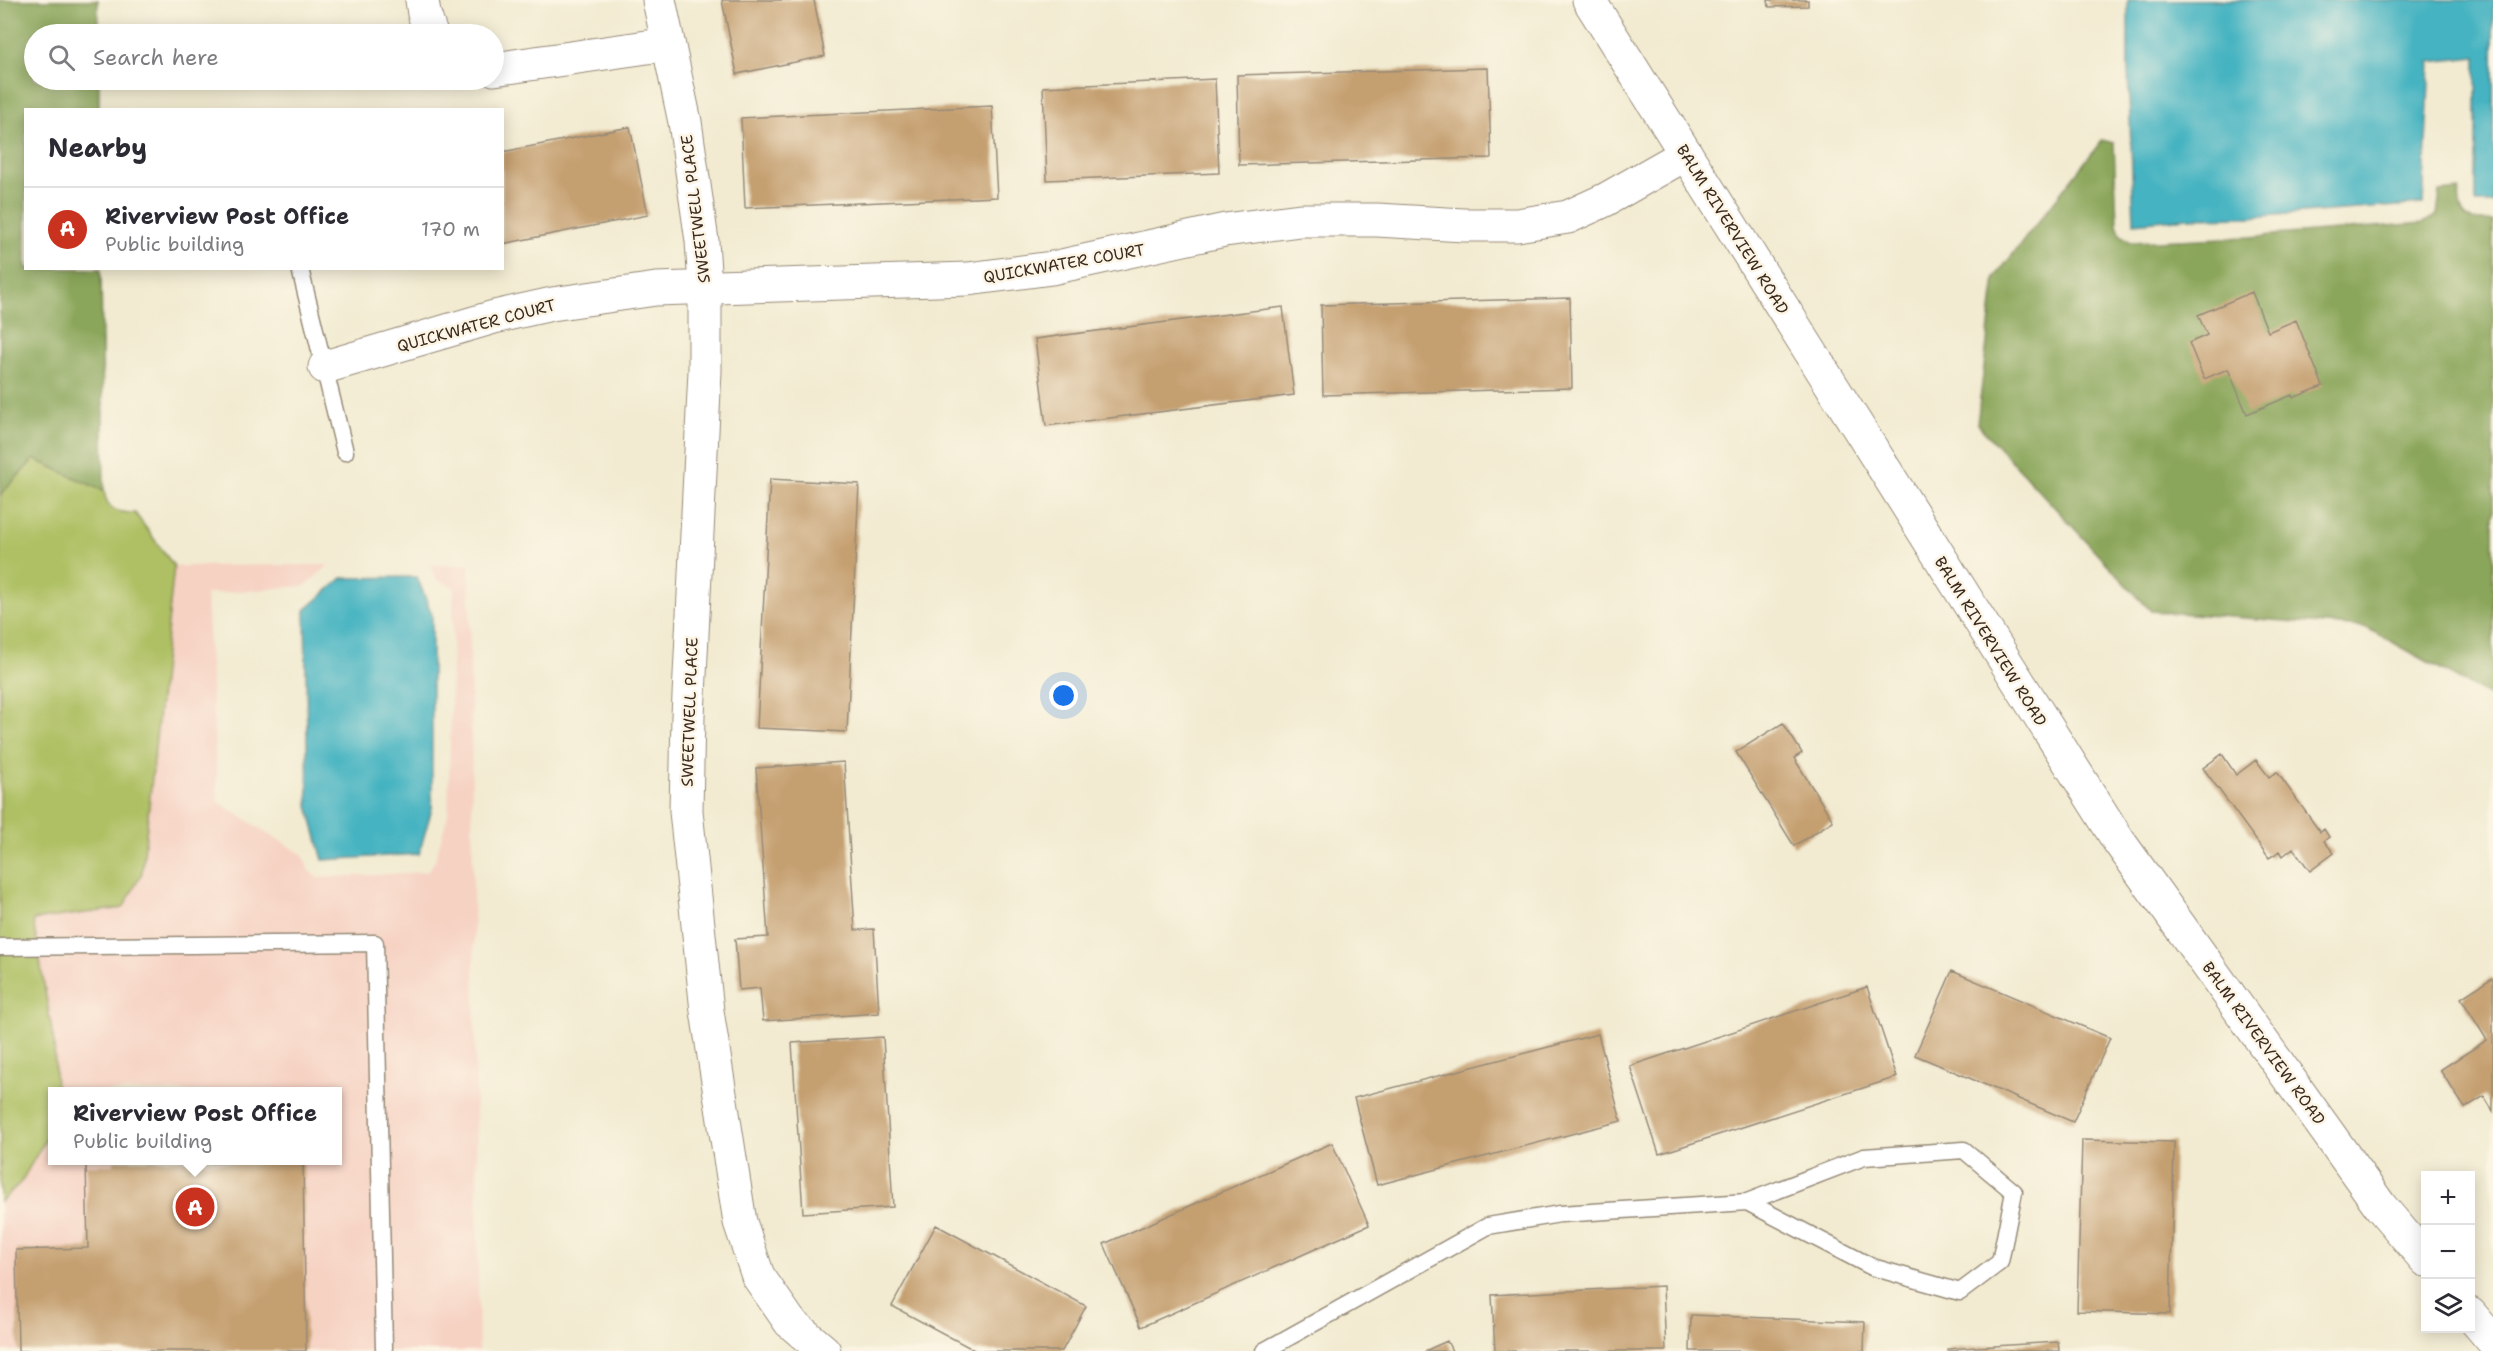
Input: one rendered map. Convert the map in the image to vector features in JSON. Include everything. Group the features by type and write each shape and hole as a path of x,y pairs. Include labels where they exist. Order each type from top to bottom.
{"street":[{"path":"422,0 428,24"},
{"name":"SWEETWELL PLACE","path":"658,0 685,122 705,286 703,431 694,587 687,799 696,914 707,1011 740,1222 758,1276 790,1322 824,1351"},
{"name":"BALM RIVERVIEW ROAD","path":"1589,0 2118,840 2381,1207 2421,1254"},
{"path":"504,68 668,44"},
{"name":"QUICKWATER COURT","path":"325,368 494,317 552,304 645,290 705,286 968,279 1052,268 1225,230 1300,220 1517,225 1568,217 1605,200 1686,154"},
{"path":"2475,1320 2493,1341"}],"lane":[{"path":"301,273 345,452"},
{"path":"0,947 375,943 384,1348"},
{"path":"1264,1351 1488,1226 1560,1214 1748,1202 1864,1157 1964,1150 2014,1192 2000,1262 1960,1292 1872,1267 1748,1202"}],"shaded area":[{"path":"329,565 305,586 206,594 218,802 303,855 309,871 318,878 425,872 435,860 448,814 454,587 436,579 430,565 469,565 479,1351 0,1351 0,1202 21,1182 48,1135 48,1165 342,1165 342,1087 56,1087 54,1043 33,920 123,908 142,874 174,566"}],"green space":[{"path":"0,0 98,0 98,24 24,24 24,90 99,90 99,108 24,108 24,270 101,270 104,491 34,459 0,495"},
{"path":"2102,140 2114,143 2117,224 2121,235 2131,242 2249,237 2423,223 2437,215 2440,192 2459,190 2461,208 2466,217 2493,221 2493,698 2365,627 2151,611 1977,424 1995,277"},
{"path":"34,459 104,491 110,506 114,509 135,513 174,566 142,873 123,908 33,920 54,1043 56,1087 48,1087 48,1135 21,1182 0,1202 0,495"}],"water":[{"path":"2128,0 2493,0 2493,203 2476,203 2476,57 2430,62 2423,204 2134,223 2128,70"},
{"path":"417,577 432,615 432,808 419,854 323,860 308,806 305,610 342,578"}],"building":[{"path":"722,0 814,0 825,56 737,74"},
{"path":"1768,0 1808,0 1808,6 1769,7"},
{"path":"1488,68 1491,158 1239,165 1237,75"},
{"path":"1215,79 1219,173 1047,180 1043,87"},
{"path":"992,106 997,197 745,208 741,118"},
{"path":"630,127 648,215 504,244 504,152"},
{"path":"2252,292 2268,332 2296,320 2323,386 2293,398 2292,395 2247,414 2228,369 2204,379 2189,343 2207,335 2198,315"},
{"path":"1570,298 1572,388 1323,395 1321,305"},
{"path":"1283,307 1294,395 1046,426 1035,339"},
{"path":"770,479 859,484 847,732 757,728"},
{"path":"1783,723 1802,753 1794,758 1833,821 1794,846 1736,752"},
{"path":"2222,754 2236,775 2256,760 2269,777 2277,772 2320,832 2324,829 2329,837 2324,841 2334,853 2310,871 2293,848 2283,856 2280,851 2269,858 2203,768"},
{"path":"844,762 855,930 874,929 879,1013 763,1021 760,988 739,990 735,939 768,937 756,768"},
{"path":"1952,971 2110,1038 2073,1122 1915,1055"},
{"path":"2492,978 2493,1111 2484,1096 2465,1108 2440,1070 2487,1040 2461,998"},
{"path":"1867,987 1897,1077 1659,1154 1630,1066"},
{"path":"1598,1034 1621,1121 1377,1185 1354,1098"},
{"path":"883,1037 893,1207 803,1213 792,1043"},
{"path":"2082,1140 2174,1142 2170,1314 2077,1311"},
{"path":"1332,1143 1369,1225 1141,1327 1104,1244"},
{"path":"86,1165 303,1165 306,1351 18,1351 16,1250 88,1248"},
{"path":"936,1225 1086,1306 1062,1351 976,1351 892,1306"},
{"path":"1663,1286 1666,1351 1495,1351 1492,1295"},
{"path":"1691,1315 1865,1322 1864,1351 1690,1351"},
{"path":"1447,1341 1452,1351 1425,1351"},
{"path":"2058,1342 2059,1351 1948,1351 1948,1349"}],"place":[{"name":"Riverview Post Office","path":"195,1207"}]}
